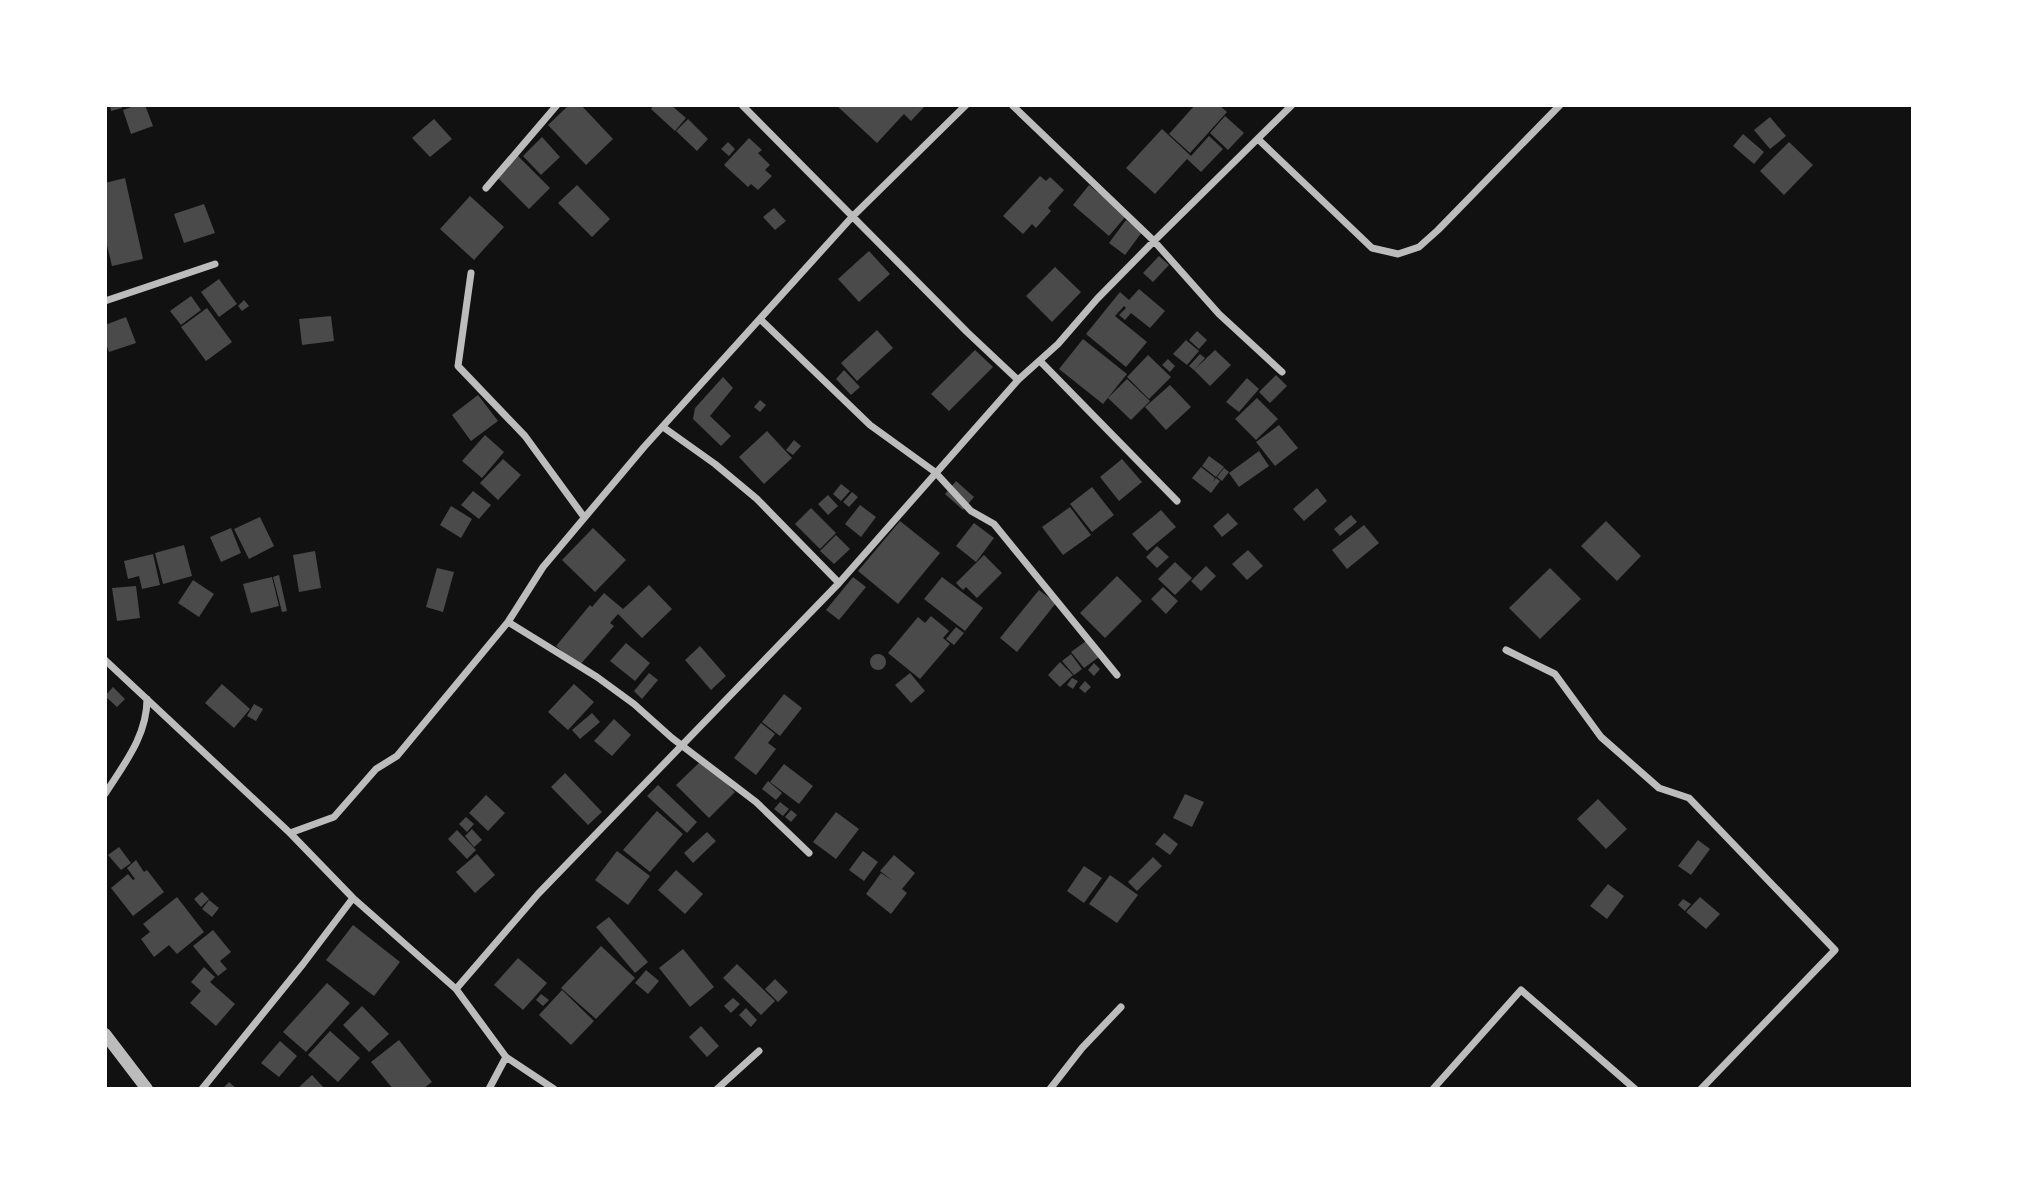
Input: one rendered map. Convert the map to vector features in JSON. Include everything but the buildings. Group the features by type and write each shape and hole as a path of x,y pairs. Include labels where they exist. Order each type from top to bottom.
{"street":[{"path":"486,188 557,105"},
{"path":"742,105 1018,380"},
{"path":"751,113 758,105"},
{"path":"290,833 334,817 376,769 397,756 508,622 543,567 584,517 852,217 966,105"},
{"path":"1012,105 1154,241 1219,314 1282,372"},
{"path":"456,989 538,894 839,583 1018,380 1040,361 1154,241 1292,105"},
{"path":"1259,139 1372,248 1398,254 1419,247 1438,230 1560,105"},
{"path":"105,301 215,264"},
{"path":"471,273 458,366 525,436 584,517"},
{"path":"760,319 870,425 935,472 971,511 994,524 1117,675"},
{"path":"1040,361 1177,501"},
{"path":"663,427 715,464 757,499 839,583"},
{"path":"508,622 597,677 756,802 808,853"},
{"path":"1506,650 1555,674 1601,737 1659,788 1689,798 1835,950 1702,1089"},
{"path":"105,660 290,833 353,898 456,989 506,1057 554,1089"},
{"path":"105,794 133,751 144,727 147,699"},
{"path":"202,1089 353,898"},
{"path":"1433,1089 1521,990 1635,1089"},
{"path":"1050,1089 1082,1048 1121,1007"},
{"path":"105,1034 146,1089"},
{"path":"717,1089 759,1051"},
{"path":"489,1089 506,1057"}]}
